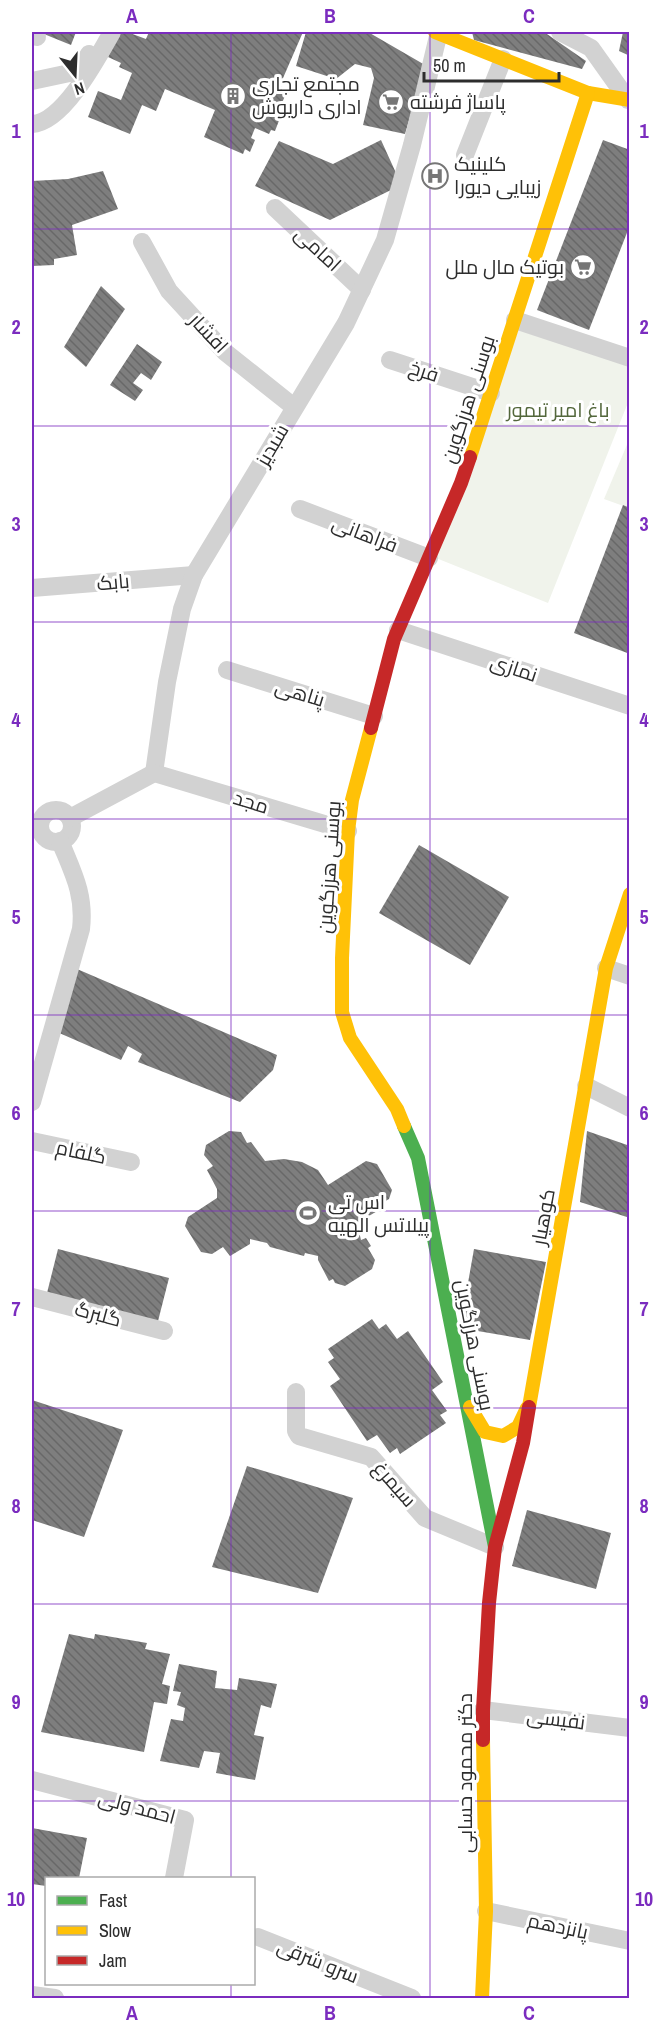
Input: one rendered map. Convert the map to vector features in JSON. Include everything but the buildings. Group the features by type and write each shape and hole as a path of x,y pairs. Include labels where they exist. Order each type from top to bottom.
{"street":[{"path":"32,81 79,70 103,32"},
{"path":"32,124 40,124 64,104 90,71 112,32"},
{"path":"438,32 588,93 629,100"},
{"name":"شبدیز","path":"154,773 167,682 182,609 194,575 346,323 362,290 384,240 412,145 438,32"},
{"path":"560,32 591,48 629,100"},
{"path":"465,155 503,59"},
{"name":"بوسنی هرزگوین","path":"495,1547 418,1158 397,1109 350,1038 342,1012 348,831 352,800 398,630 461,483 588,93"},
{"name":"امامی","path":"275,208 362,290"},
{"name":"افشار","path":"142,242 170,291 225,352 294,407"},
{"path":"515,320 630,358"},
{"name":"فرخ","path":"390,360 491,393"},
{"name":"فراهانی","path":"300,509 429,558"},
{"name":"بابک","path":"32,588 194,575"},
{"name":"نمازی","path":"398,630 630,705"},
{"name":"پناهی","path":"226,670 374,716"},
{"path":"70,818 154,773"},
{"name":"مجد","path":"154,773 348,831"},
{"path":"54,810 60,810 70,818 73,823 70,835 54,842 43,835 36,821 54,810"},
{"path":"32,1102 81,929 81,896 60,841"},
{"name":"کوهیار","path":"495,1547 523,1443 606,968 630,894"},
{"path":"606,968 630,976"},
{"path":"586,1086 630,1108"},
{"name":"گلفام","path":"32,1141 131,1162"},
{"name":"گلبرگ","path":"32,1297 164,1331"},
{"name":"سیمرغ","path":"296,1392 296,1431 299,1436 371,1457 425,1518 495,1547"},
{"path":"466,1399 485,1432 502,1436 518,1427 531,1400"},
{"name":"دکتر محمود حسابی","path":"482,1998 486,1911 483,1710 489,1603 495,1547"},
{"name":"نفیسی","path":"483,1710 630,1728"},
{"name":"احمد ولی","path":"32,1780 185,1820 174,1877"},
{"name":"پانزدهم","path":"486,1911 630,1941"},
{"name":"سرو شرقی","path":"258,1937 412,1998"},
{"path":"32,1995 55,1998"}],"green space":[{"name":"باغ امیر تیمور","path":"519,328 629,365 629,400 548,603 436,558"},
{"path":"629,440 629,508 604,499"}],"traffic: fast":[{"path":"404,1126 418,1158 495,1547"}],"traffic: slow":[{"path":"435,32 588,93 630,100"},
{"path":"470,457 588,93"},
{"path":"371,728 352,800 348,831 342,1012 350,1038 397,1109 404,1126"},
{"path":"529,1407 606,968 630,894"},
{"path":"470,1407 485,1432 503,1436 518,1427 527,1408"},
{"path":"482,1998 486,1911 483,1740"}],"traffic: jam":[{"path":"371,728 394,639 470,457"},
{"path":"483,1740 489,1603 495,1547 523,1443 529,1407"}],"place":[{"name":"مجتمع تجاری اداری داریوش","path":"233,96"},
{"name":"پاساژ فرشته","path":"391,102"},
{"name":"کلینیک زیبایی دیورا","path":"435,176"},
{"name":"بوتیک مال ملل","path":"583,267"},
{"name":"اس تی پیلاتس الهیه","path":"308,1213"}]}
